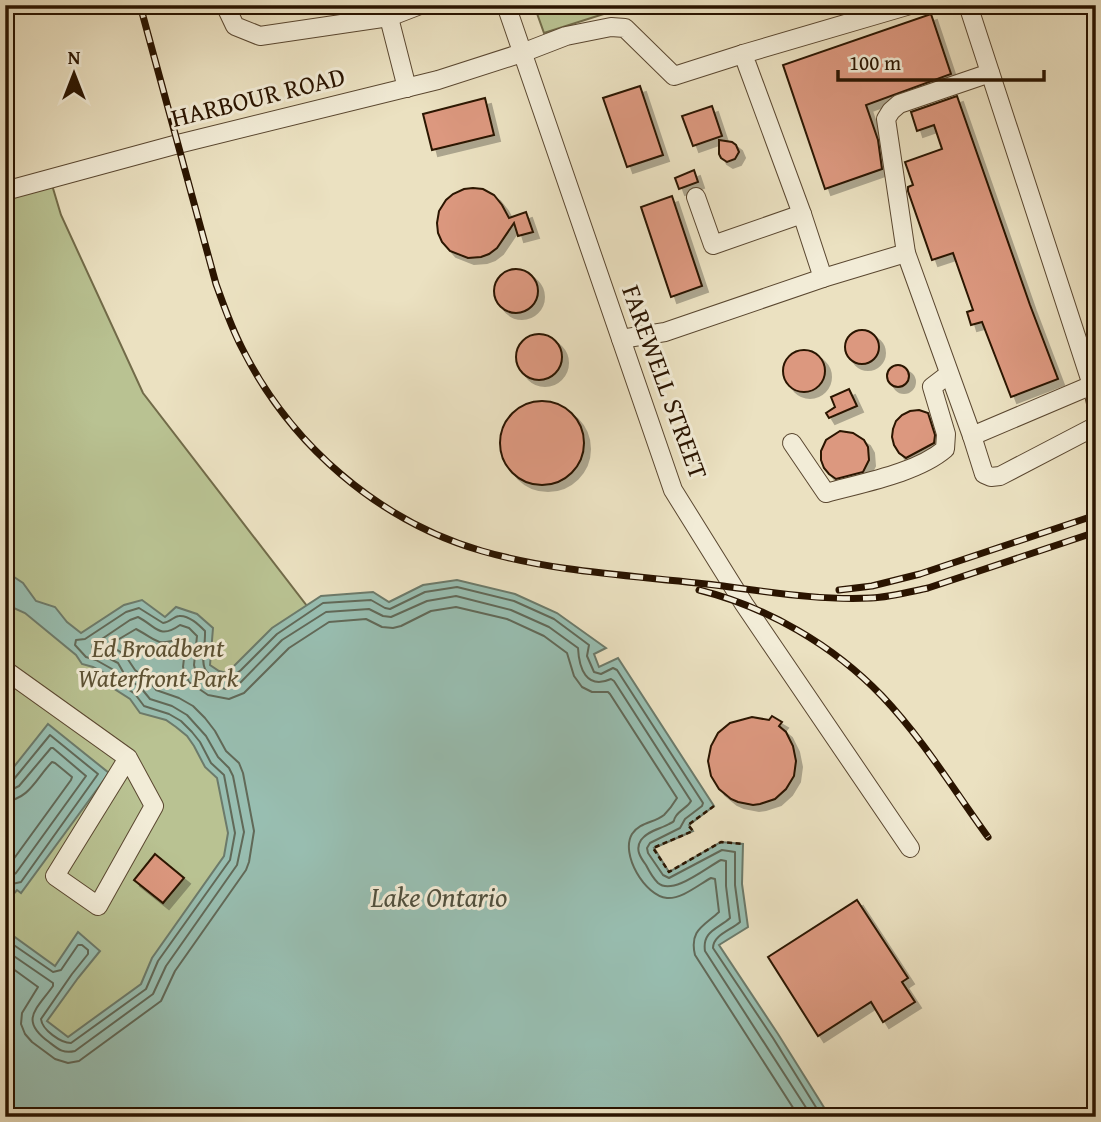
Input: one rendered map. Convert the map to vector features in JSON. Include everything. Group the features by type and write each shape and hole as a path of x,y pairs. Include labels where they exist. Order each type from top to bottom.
{"street":[{"path":"225,5 235,26 260,36 420,5"},
{"name":"FAREWELL STREET","path":"506,5 673,490 744,604 909,848"},
{"path":"823,278 743,54 910,5"},
{"path":"968,5 1094,394 972,436"},
{"path":"387,11 407,88"},
{"name":"HARBOUR ROAD","path":"5,191 178,144 438,80 566,36 611,27 625,28 674,76 743,54"},
{"path":"990,73 899,104 886,119 906,253 984,474 991,477 1000,476 1094,427 1096,423"},
{"path":"696,197 713,244 802,214"},
{"path":"621,339 665,332 906,253"},
{"path":"792,443 826,493 902,471 933,458 945,449 946,435 932,387 949,374"},
{"path":"5,670 128,758 154,806 97,906 55,876 128,758"}],"path":[{"path":"714,806 688,825 693,831 653,848 669,872 722,842 743,844"}],"green space":[{"path":"534,5 632,5 544,33"},
{"name":"Ed Broadbent Waterfront Park","path":"52,185 61,215 143,393 327,632 259,856 52,1117 5,1117 5,197"}],"water":[{"name":"Lake Ontario","path":"5,571 23,583 36,601 55,607 67,622 81,633 124,605 142,600 165,617 176,607 197,614 213,628 210,665 227,673 272,628 321,596 373,592 389,602 423,585 457,580 515,594 557,613 606,648 594,654 599,667 618,658 714,806 689,825 693,831 654,848 669,872 721,842 743,844 742,884 748,927 719,945 830,1117 5,1117 5,930 55,966 78,932 100,951 47,1021 68,1037 141,984 152,958 224,856 228,833 217,778 205,767 187,736 166,720 140,713 130,699 113,688 108,675 82,664 76,655 25,613 5,604"},
{"path":"48,724 109,773 21,893 17,890 5,904 5,778"}],"building":[{"path":"931,14 951,74 866,105 878,140 882,169 825,189 783,65"},
{"path":"640,86 663,155 627,167 603,98"},
{"path":"957,96 1058,379 1011,397 982,322 971,325 967,312 973,310 953,253 932,260 908,191 908,187 913,185 905,162 942,149 934,125 917,131 911,112"},
{"path":"485,98 494,135 432,150 423,114"},
{"path":"712,106 722,136 693,146 682,116"},
{"path":"719,140 736,145 739,152 735,159 727,162 721,158"},
{"path":"694,170 698,182 679,189 675,178"},
{"path":"473,188 483,189 494,195 509,218 526,212 533,232 518,236 514,223 497,248 489,254 468,258 450,251 438,233 439,211 453,194"},
{"path":"672,196 702,286 671,297 641,207"},
{"path":"516,269 525,270 532,275 537,282 537,300 532,307 525,312 516,313 507,312 500,307 495,300 494,291 495,282 500,275 507,270"},
{"path":"862,330 874,335 879,347 874,359 862,364 850,359 845,347 850,335"},
{"path":"539,334 555,341 562,357 555,373 539,380 523,373 516,357 523,341"},
{"path":"804,350 819,356 825,371 819,386 804,392 789,386 783,371 789,356"},
{"path":"898,365 906,368 909,376 906,384 898,387 890,384 887,376 890,368"},
{"path":"849,389 857,406 829,418 826,413 835,407 831,397"},
{"path":"542,401 558,404 572,413 581,427 584,443 581,459 572,473 558,482 542,485 526,482 512,473 503,459 500,443 503,427 512,413 526,404"},
{"path":"919,410 928,413 935,435 934,443 906,458 894,445 893,429 902,415"},
{"path":"840,431 853,433 864,440 868,447 869,460 863,472 836,479 824,468 821,451 826,440"},
{"path":"772,716 782,722 779,726 786,732 793,746 796,761 794,776 786,789 775,799 753,805 731,799 719,789 711,776 708,761 711,746 718,733 730,723 752,717 769,720"},
{"path":"155,854 184,878 163,903 134,880"},
{"path":"857,900 908,978 902,982 915,1002 883,1022 871,1002 818,1036 768,957"}],"railway":[{"path":"140,5 216,284 242,348 285,416 312,447 373,499 407,520 444,538 508,558 588,572 827,598 885,597 928,588 1096,532"},
{"path":"839,590 872,586 920,574 1096,515"},
{"path":"699,590 724,597 774,618 798,630 842,660 882,696 911,729 988,837"}]}
